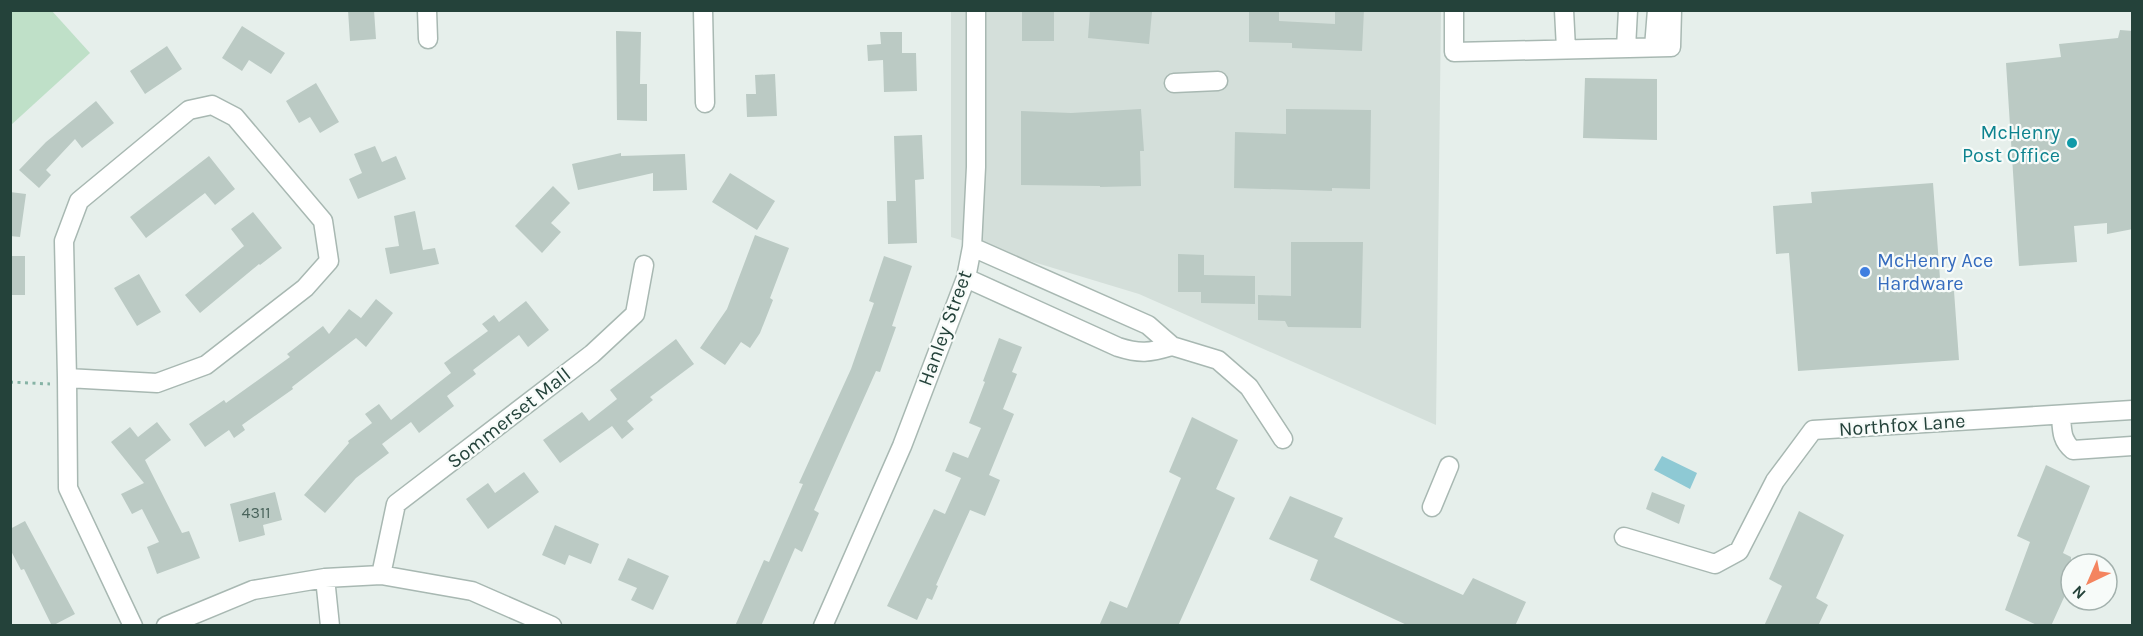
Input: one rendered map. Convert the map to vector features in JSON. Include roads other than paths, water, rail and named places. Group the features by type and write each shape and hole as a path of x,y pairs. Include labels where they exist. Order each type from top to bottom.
{"street":[{"path":"427,10 428,39"},
{"path":"703,10 705,103"},
{"name":"Hanley Street","path":"824,626 902,446 966,278 972,248 976,167 976,10"},
{"path":"1454,10 1454,52 1671,47 1672,10"},
{"path":"1564,10 1566,50"},
{"path":"1628,10 1639,47"},
{"path":"1639,47 1640,10"},
{"path":"1639,47 1657,10"},
{"path":"1174,83 1218,81"},
{"path":"67,382 157,383 206,365 305,288 328,261 323,220 235,117 212,105 189,111 78,201 64,242 68,488 133,626"},
{"path":"972,248 1148,325 1172,346 1218,360 1249,387 1282,439"},
{"name":"Sommerset Mall","path":"381,575 396,504 592,354 635,314 644,265"},
{"path":"966,278 1118,347 1150,353 1172,346"},
{"name":"Northfox Lane","path":"1624,537 1714,564 1739,551 1775,481 1813,430 2133,410"},
{"path":"2061,415 2062,437 2073,450 2133,446"},
{"path":"1432,507 1449,466"},
{"path":"166,626 253,590 325,578 381,575 472,591 552,626"},
{"path":"325,578 330,626"}],"water":[{"path":"1662,456 1697,473 1690,489 1654,470"}],"place":[{"name":"McHenry Post Office","path":"2072,143"},
{"name":"McHenry Ace Hardware","path":"1865,272"}]}
